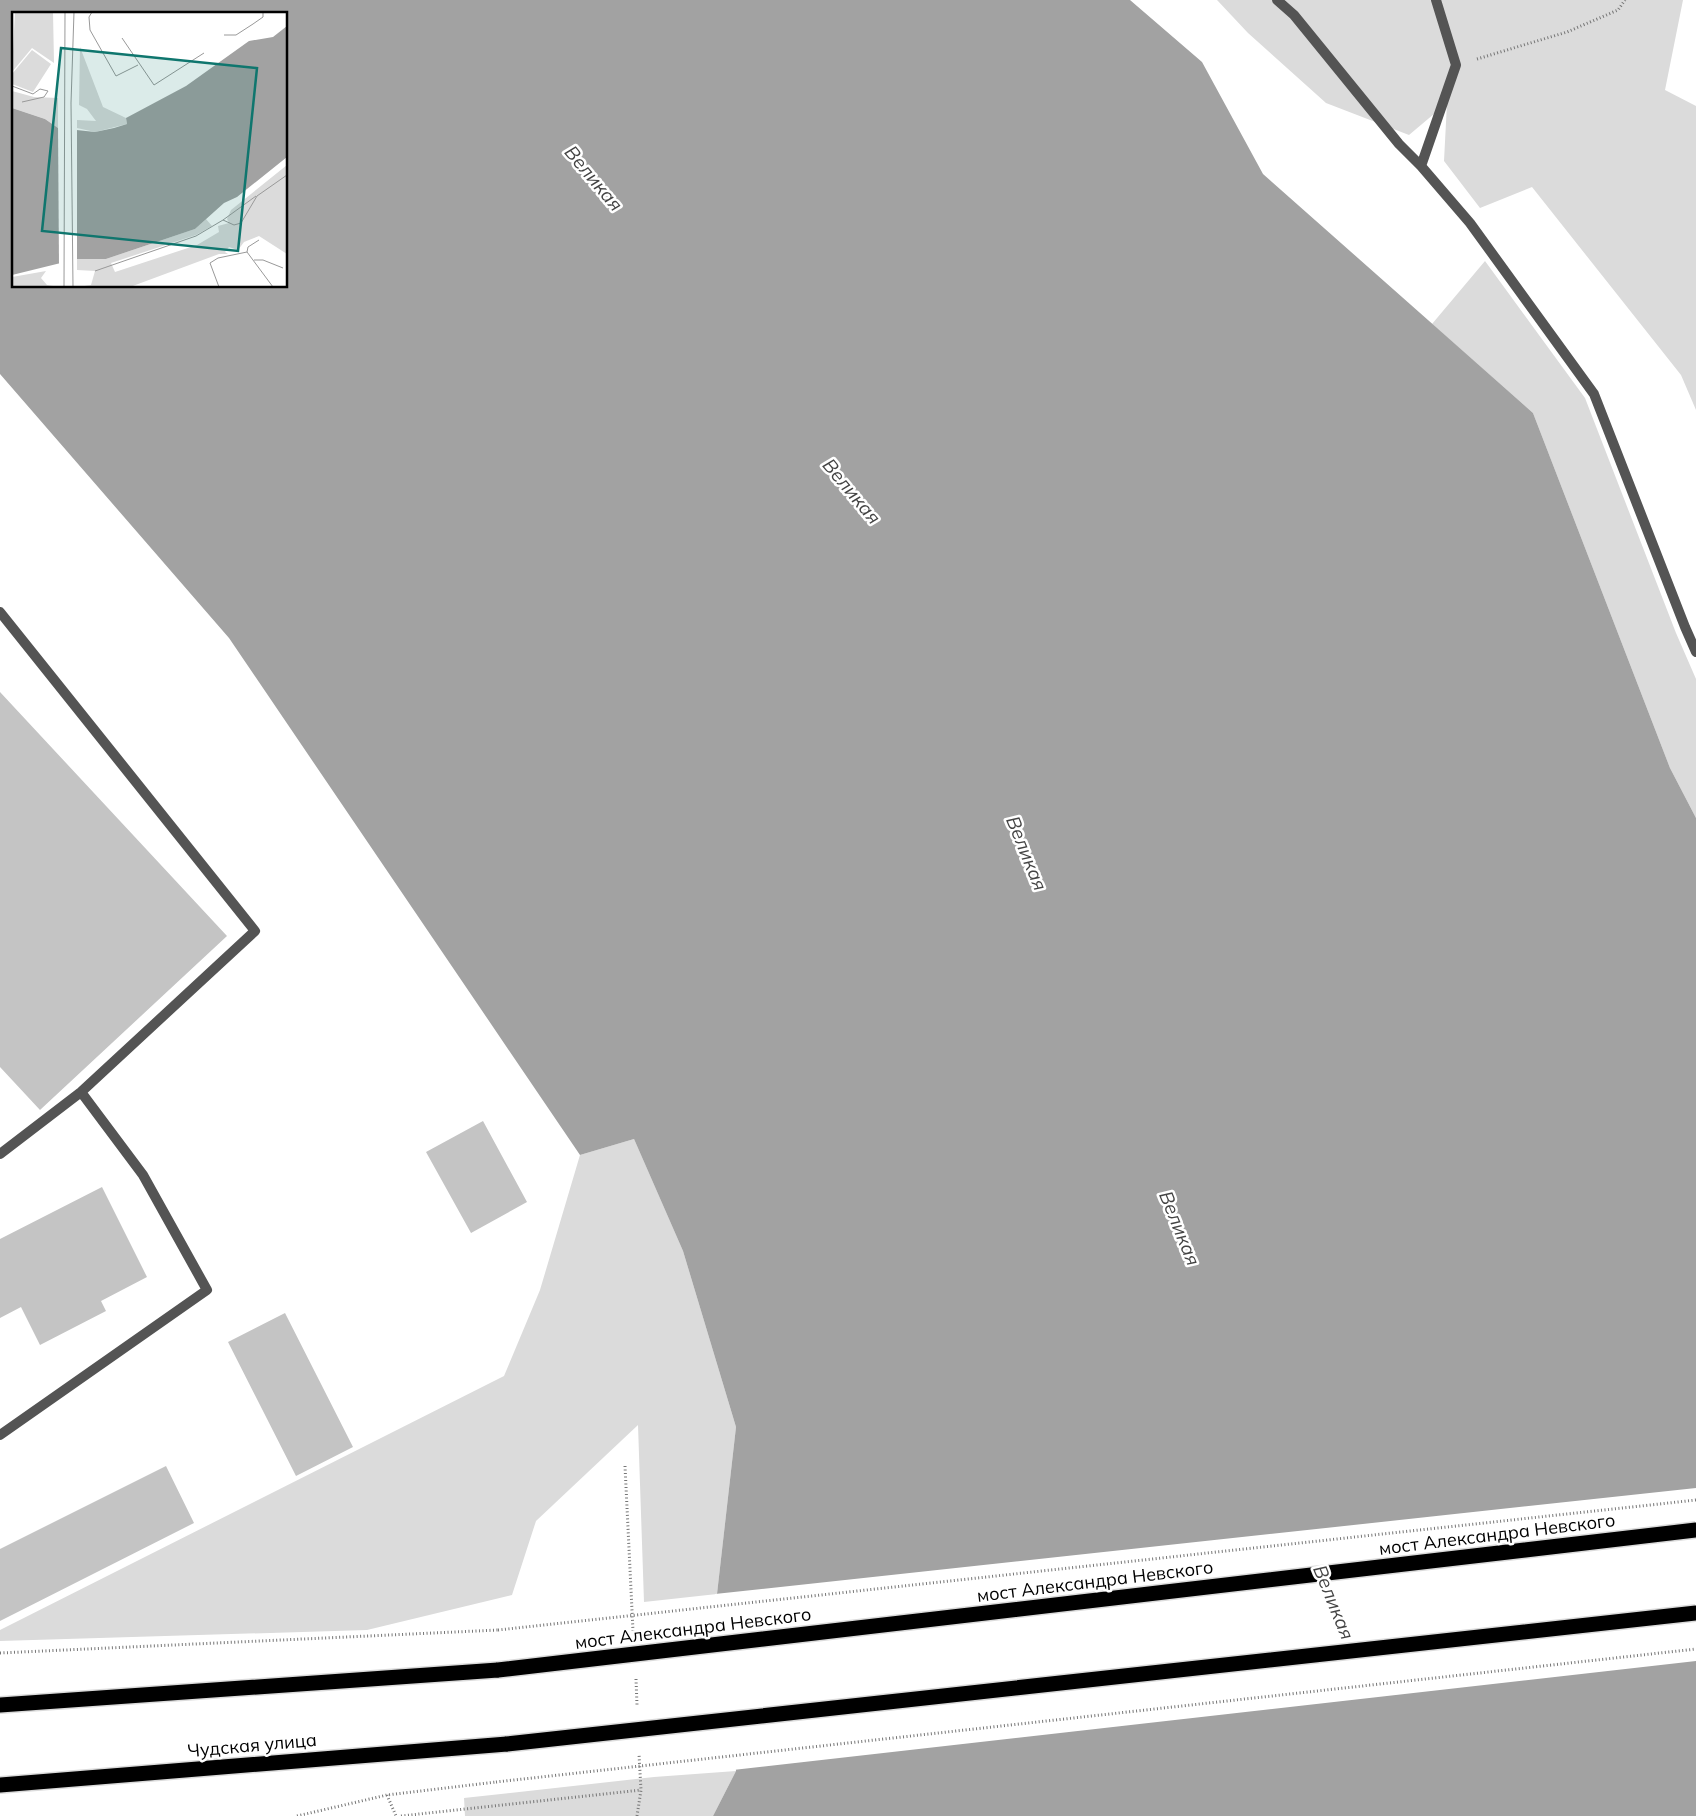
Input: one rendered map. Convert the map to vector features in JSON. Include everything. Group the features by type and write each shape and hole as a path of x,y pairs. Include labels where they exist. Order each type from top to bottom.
{"highway":[{"name":"мост Александра Невского","path":"0,1705 498,1670 1696,1530"},
{"name":"Чудская улица","path":"0,1785 507,1744 1696,1613"}],"lane":[{"path":"1277,0 1294,15 1399,144 1421,166 1470,223 1594,394 1696,652"},
{"path":"1421,166 1456,65 1436,0"},
{"path":"0,612 255,931 81,1092 0,1154"},
{"path":"0,1435 207,1290 143,1175 81,1092"}],"path":[{"path":"1456,65 1567,32 1618,10 1625,0"},
{"path":"0,1653 498,1630 1696,1500"},
{"path":"297,1816 387,1795 1696,1649"},
{"path":"400,1816 641,1790"},
{"path":"387,1795 396,1816"}],"shaded area":[{"path":"1217,0 1683,0 1665,90 1696,106 1696,410 1681,375 1532,187 1480,208 1444,161 1447,103 1409,135 1326,103 1248,33"},
{"path":"1485,261 1585,398 1676,633 1696,679 1696,818 1670,768 1533,413 1432,324"},
{"path":"634,1139 683,1251 736,1427 717,1594 644,1602 638,1425 536,1521 512,1595 367,1630 0,1641 0,1630 504,1376 540,1290 580,1155"},
{"path":"736,1771 713,1816 465,1816 464,1798 654,1777"}],"water":[{"name":"Великая","path":"0,0 1130,0 1202,62 1263,174 1533,413 1670,768 1696,818 1696,1816 713,1816 736,1771 717,1594 736,1427 683,1251 634,1139 580,1155 229,638 0,374"}],"pier":[{"path":"1696,1488 1696,1661 733,1770 715,1594"}],"building":[{"path":"0,692 227,936 40,1110 0,1067"},
{"path":"483,1121 527,1202 471,1233 426,1152"},
{"path":"102,1187 147,1277 101,1301 106,1311 40,1345 21,1307 0,1318 0,1239"},
{"path":"285,1313 353,1447 296,1476 228,1342"},
{"path":"166,1466 194,1523 0,1621 0,1549"}]}
